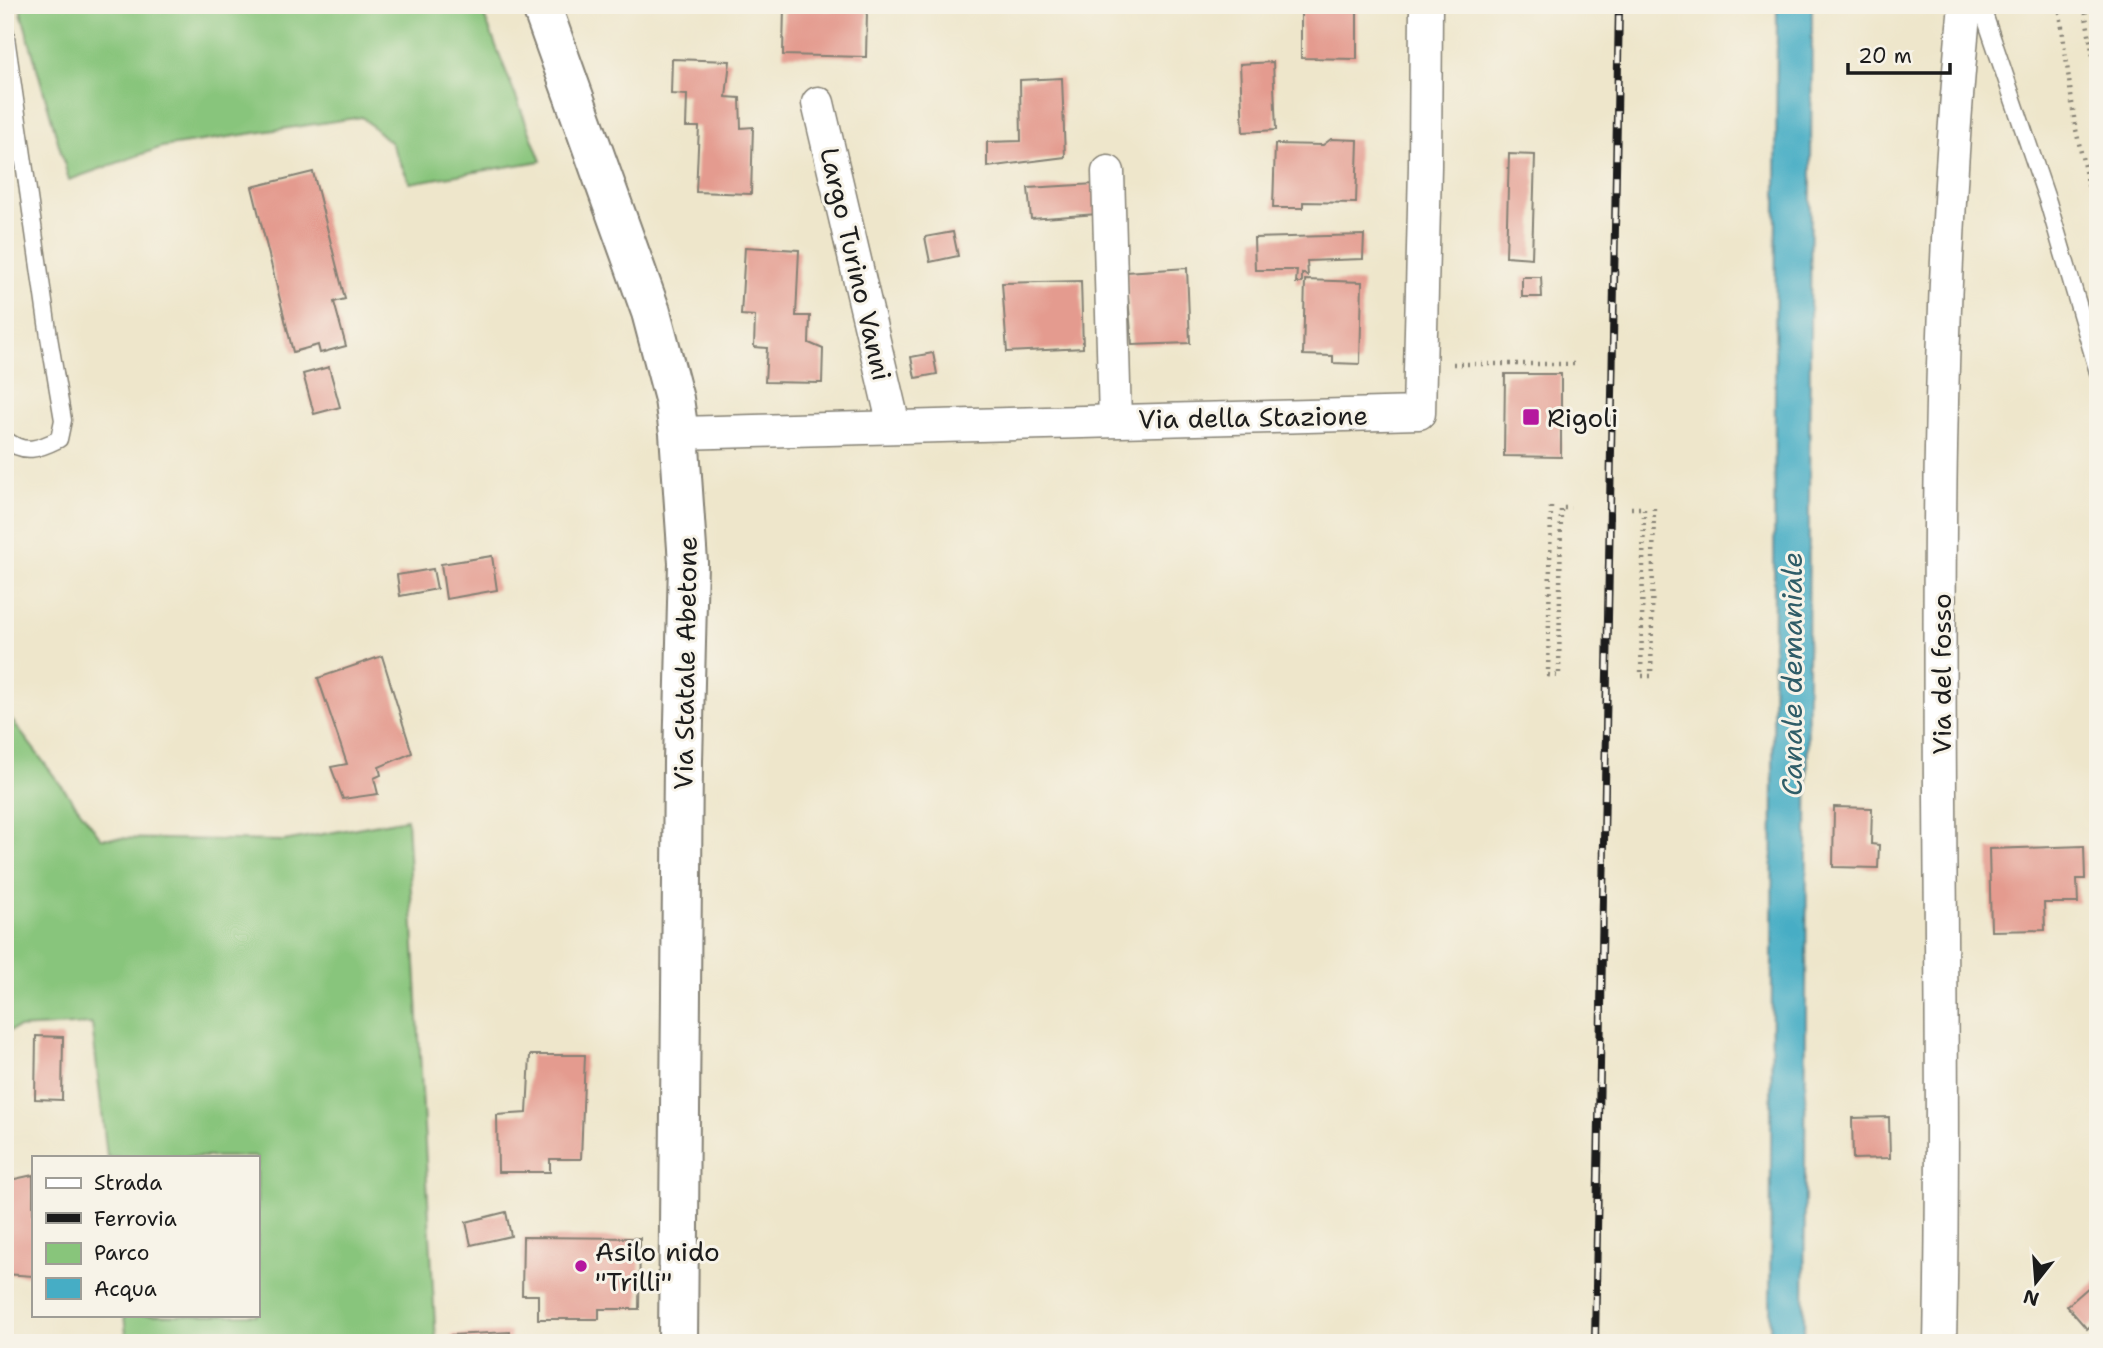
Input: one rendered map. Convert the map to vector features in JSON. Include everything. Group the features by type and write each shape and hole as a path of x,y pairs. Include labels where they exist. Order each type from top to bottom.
{"main road":[{"name":"Via Statale Abetone","path":"541,5 650,312 674,399 679,433 688,563 683,761 678,1343"}],"street":[{"name":"Via della Stazione","path":"679,433 1419,413 1426,5"},
{"name":"Via del fosso","path":"1940,1343 1941,530 1947,257 1956,97 1965,5"},
{"name":"Largo Turino Vanni","path":"818,103 894,426"},
{"path":"1108,172 1115,421"}],"lane":[{"path":"1981,5 2048,202 2098,372"},
{"path":"5,30 63,420 59,439 40,449 15,448 5,439"}],"path":[{"path":"2059,5 2075,125 2098,230"},
{"path":"2084,5 2098,85"},
{"path":"1420,364 1574,363"},
{"path":"1631,508 1644,508 1641,676 1651,676 1654,505"},
{"path":"1551,508 1548,675 1559,676 1561,508 1571,508"}],"green space":[{"path":"21,5 480,5 541,161 410,183 391,143 362,117 162,147 69,180"},
{"path":"5,711 101,838 284,841 407,819 436,1343 127,1343 124,1316 259,1316 259,1156 107,1156 92,1024 17,1028 5,1032"}],"water":[{"name":"Canale demaniale","path":"1777,5 1812,5 1804,1343 1770,1343"}],"building":[{"path":"784,5 824,5 823,10 867,11 866,57 783,55"},
{"path":"1301,5 1357,5 1357,59 1301,58"},
{"path":"672,59 730,61 726,97 740,98 741,128 753,127 751,194 696,192 699,127 686,127 687,95 671,94"},
{"path":"1273,62 1276,130 1243,132 1240,64"},
{"path":"1062,78 1065,157 987,167 987,142 1021,141 1020,80"},
{"path":"1331,139 1358,140 1356,203 1303,202 1303,208 1273,208 1275,144 1323,145"},
{"path":"1509,154 1535,155 1532,258 1506,256"},
{"path":"313,172 345,299 334,302 346,346 320,353 318,345 293,352 252,187"},
{"path":"1095,184 1097,214 1031,219 1028,188"},
{"path":"953,232 958,256 930,262 925,237"},
{"path":"1364,235 1363,259 1307,261 1308,276 1302,273 1302,283 1296,283 1297,270 1255,270 1254,238"},
{"path":"745,247 799,250 796,316 810,316 809,343 823,349 822,383 765,382 767,348 754,347 755,316 741,315"},
{"path":"1187,268 1190,343 1132,345 1126,272"},
{"path":"1522,277 1541,277 1542,297 1522,297"},
{"path":"1305,280 1362,282 1360,364 1333,363 1333,356 1303,355"},
{"path":"1081,281 1083,348 1007,352 1002,283"},
{"path":"933,353 937,374 915,378 911,357"},
{"path":"329,367 340,407 314,414 303,374"},
{"name":"Rigoli","path":"1505,374 1561,374 1561,457 1504,456"},
{"path":"492,556 497,590 446,599 441,564"},
{"path":"433,569 437,589 400,596 397,575"},
{"path":"382,656 412,753 379,767 381,775 374,778 378,794 343,799 331,767 347,764 318,678"},
{"path":"1834,807 1872,808 1871,844 1879,845 1878,868 1833,867"},
{"path":"2084,846 2085,879 2077,879 2078,903 2044,903 2045,930 1991,931 1989,849"},
{"path":"36,1036 63,1037 62,1100 35,1099"},
{"path":"530,1055 585,1055 581,1159 550,1159 550,1172 498,1172 497,1115 527,1113"},
{"path":"1889,1117 1890,1158 1853,1159 1852,1118"},
{"path":"32,1175 32,1276 5,1274 5,1209 10,1180"},
{"path":"506,1212 511,1236 471,1245 466,1222"},
{"path":"523,1237 640,1238 639,1309 599,1309 599,1319 538,1319 538,1295 522,1295"},
{"path":"2098,1279 2098,1319 2087,1329 2067,1306"},
{"path":"510,1332 511,1343 451,1343 451,1335"}],"railway":[{"path":"1595,1343 1619,5"}],"place":[{"name":"Rigoli","path":"1531,417"},
{"name":"Asilo nido \"Trilli\"","path":"581,1266"}]}
